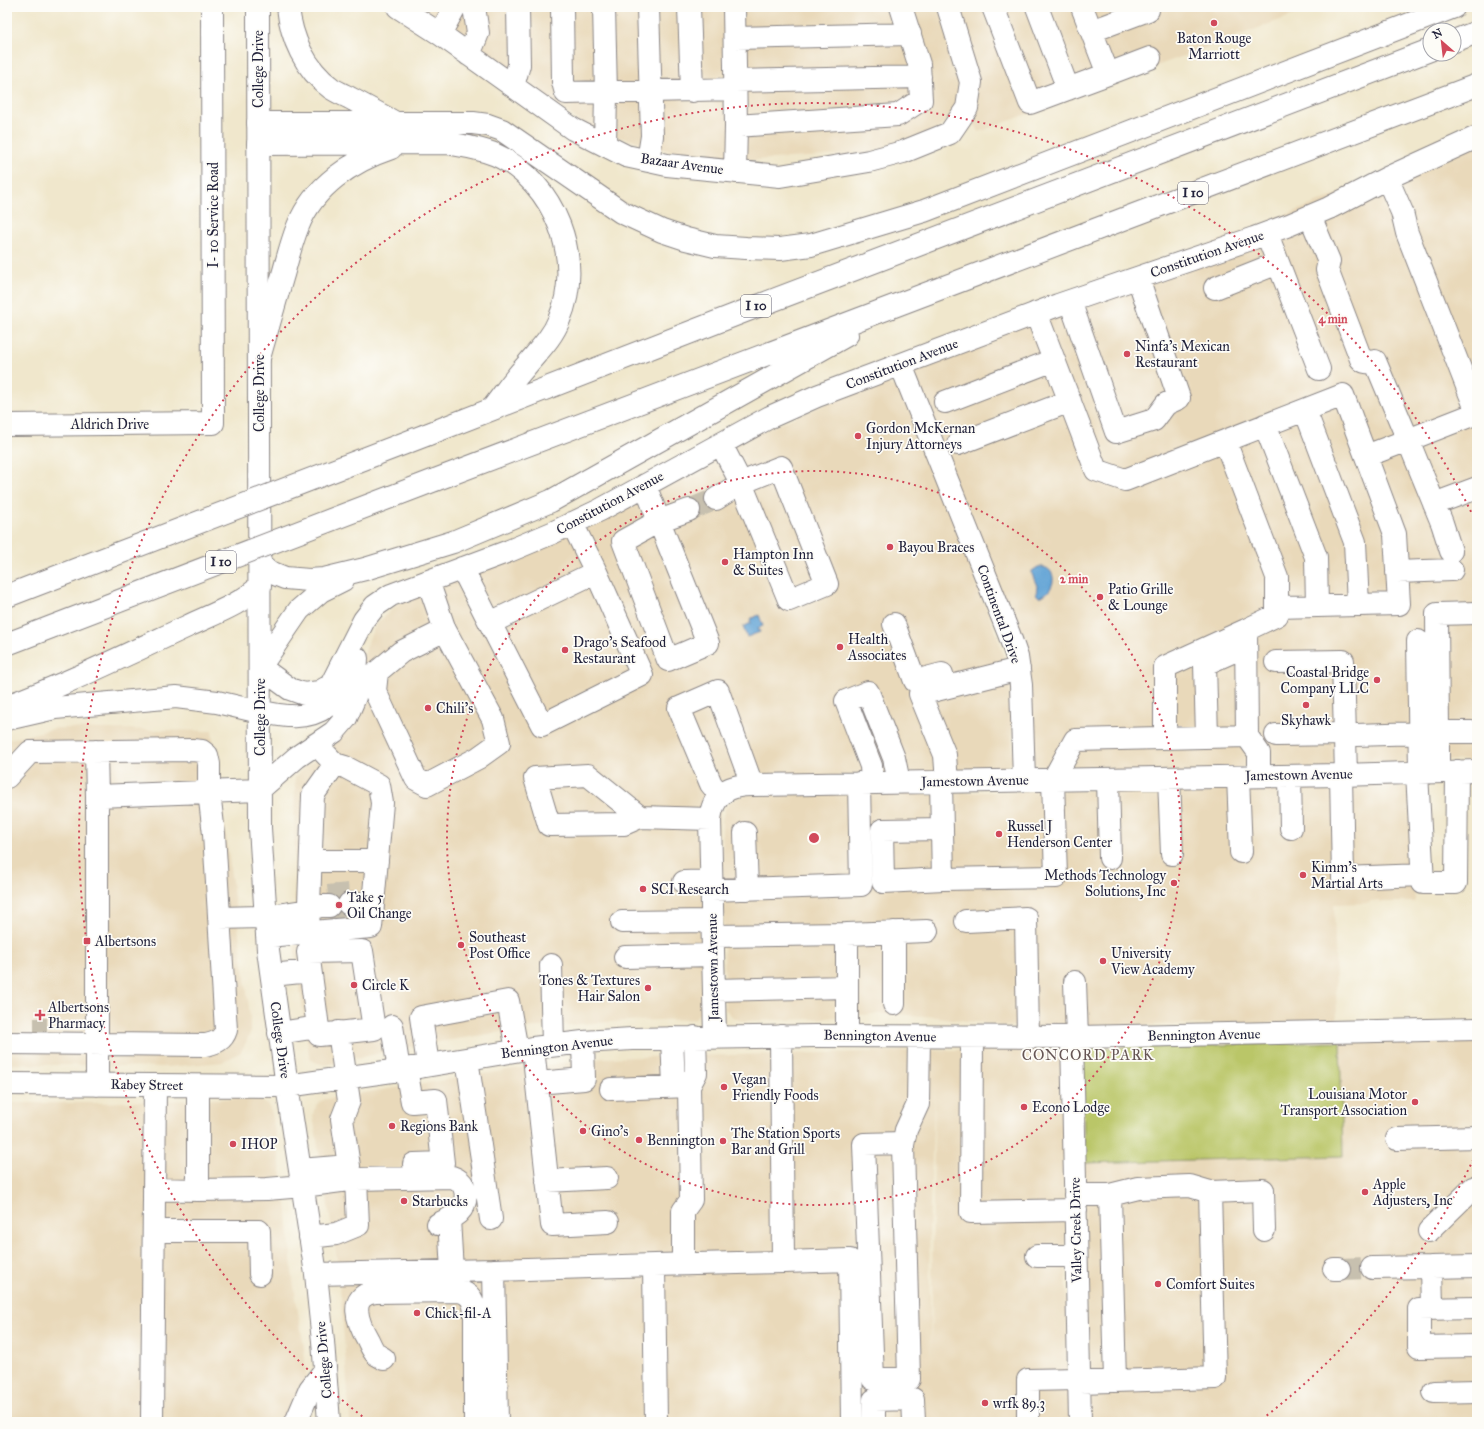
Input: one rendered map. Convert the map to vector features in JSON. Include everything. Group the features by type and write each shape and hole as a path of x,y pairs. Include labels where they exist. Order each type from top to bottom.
{"main road":[{"name":"I- 10 Service Road","path":"212,7 213,423"},
{"name":"College Drive","path":"258,7 260,828 266,926 286,1086 302,1178 316,1274 329,1422"},
{"path":"288,7 289,22 293,37 303,57 314,71 331,88 396,123"},
{"name":"Bazaar Avenue","path":"398,7 440,34 574,129 626,156 667,165 780,176 869,161 903,152 950,133 967,108 971,82 948,7"},
{"path":"440,34 455,7"},
{"path":"469,55 478,33 474,7"},
{"path":"513,86 519,65 518,7"},
{"path":"562,7 563,82 566,93 692,91 735,85 920,77"},
{"path":"604,7 606,93 605,145"},
{"path":"648,7 652,136 648,161"},
{"path":"689,7 692,91"},
{"path":"734,7 736,126 735,172"},
{"path":"736,126 898,115 921,100 919,64 901,7"},
{"path":"993,7 1030,103 1150,58"},
{"path":"1037,7 1068,89"},
{"path":"1082,7 1108,74"},
{"path":"1092,31 1148,10 1147,7"},
{"path":"258,134 396,123 473,123 488,125 502,130 525,144 621,212 662,232 715,246 780,249 812,245 924,211 1454,7"},
{"path":"1462,38 1477,32"},
{"path":"735,38 910,34"},
{"name":"I 10","path":"7,596 758,306 1422,53"},
{"name":"I 10","path":"7,644 1477,85"},
{"path":"258,134 408,143 446,143 466,146 497,156 524,173 534,183 543,194 560,224 564,237 568,269 567,292 559,320 540,350 525,366 492,409"},
{"name":"Constitution Avenue","path":"7,719 55,708 176,697 217,702 260,712 292,716 304,715 328,707 339,698 349,680 364,620 375,606 391,595 509,551 572,524 770,417 811,399 1070,301 1267,234 1310,216 1387,178 1477,137"},
{"path":"259,358 298,225 307,210 331,180 347,168 372,154 408,143"},
{"path":"1366,456 1477,412 1407,234 1402,212 1387,178"},
{"path":"1310,216 1329,261 1327,270 1360,359 1363,362 1368,363 1376,362 1434,504 1452,560 1397,572"},
{"path":"1267,234 1319,369"},
{"path":"1215,288 1278,263"},
{"path":"1070,301 1116,432 1154,420 1166,404 1179,398 1138,278"},
{"path":"260,564 277,576 298,580 324,579 365,569 453,542 551,501 909,300"},
{"path":"1036,314 1096,470 1125,480 1343,395 1395,534 1399,604 1278,607"},
{"path":"945,402 1054,360"},
{"name":"Continental Drive","path":"901,365 1017,661 1021,685 1024,780"},
{"path":"958,444 1070,401"},
{"path":"1305,410 1355,542 1358,605"},
{"name":"Aldrich Drive","path":"7,425 213,423"},
{"path":"1266,425 1316,556 1317,606"},
{"path":"1207,737 1205,664 1246,637 1277,614 1278,607 1278,577 1225,441"},
{"path":"716,499 742,483 781,466 827,584 789,600 742,483 721,444"},
{"path":"645,485 660,521 708,643 668,660 622,541 660,521 689,510"},
{"path":"1434,504 1477,488"},
{"path":"462,568 542,725 642,675 596,572 572,524"},
{"path":"260,667 299,610 321,592 365,569"},
{"path":"490,623 596,572"},
{"path":"428,581 445,630 493,718 499,743 478,758 427,784 416,779 375,690 377,672 401,652 445,630"},
{"path":"7,706 118,659 237,602 248,596 260,586"},
{"path":"1429,733 1437,614 1477,613"},
{"path":"894,624 915,681 1017,661"},
{"path":"1241,852 1248,776 1259,753 1247,736 1246,637"},
{"path":"1165,738 1165,667 1246,637"},
{"path":"1418,641 1429,733 1442,772 1456,883 1423,883 1423,875 1442,772"},
{"name":"Constitution Avenue","path":"260,667 290,689 304,694 319,692 331,685 356,648"},
{"name":"Constitution Avenue","path":"259,790 297,757 334,732 346,718 351,710 355,697 356,648"},
{"path":"943,879 942,829 945,755 920,694 1017,661"},
{"path":"1276,662 1343,661 1351,734 1344,775 1342,878 1423,875"},
{"path":"720,795 711,784 679,708 718,691 752,785"},
{"path":"684,882 748,889 861,885 866,783 871,766 846,701 868,692 894,758 899,782"},
{"path":"1276,735 1477,732"},
{"path":"942,829 882,830 883,882 943,879 1056,877 1053,780 1075,740 1247,736"},
{"path":"308,932 340,905 377,861 382,803 379,785 345,767 335,764 316,744"},
{"path":"96,751 97,1085"},
{"path":"7,777 30,752 202,751 207,754 209,758 209,792 214,834 226,1030 220,1041 205,1045 7,1043"},
{"path":"219,918 308,932 371,927 340,905 311,861 313,795 335,764"},
{"name":"Jamestown Avenue","path":"682,1086 696,1073 714,990 710,819 713,806 720,795 731,788 752,785 1442,772"},
{"path":"1290,776 1291,828"},
{"path":"1170,778 1172,854"},
{"path":"1108,779 1110,858"},
{"path":"97,796 259,790"},
{"path":"640,817 710,819"},
{"path":"745,833 748,889"},
{"path":"311,861 377,861"},
{"path":"266,926 340,905"},
{"path":"966,921 1026,918 1028,1038"},
{"path":"622,922 713,937 927,931"},
{"path":"894,932 894,1004"},
{"path":"847,934 847,1036"},
{"path":"626,957 713,937"},
{"path":"154,1189 267,1190 302,1178 443,1163 436,1100 412,1102 403,1069 389,1027 362,951 308,952 319,1035 389,1027"},
{"path":"551,965 534,1048 552,1225 608,1222"},
{"path":"272,976 310,971"},
{"name":"Valley Creek Drive","path":"1075,982 1075,1203 1080,1422"},
{"path":"714,990 847,987"},
{"path":"428,1065 420,1017 508,1001 534,1048"},
{"path":"279,1033 318,1027"},
{"path":"7,1037 18,1030 41,1029 56,1031 66,1044"},
{"name":"Bennington Avenue","path":"286,1086 534,1048 583,1042 705,1037 919,1036 1028,1038 1477,1029"},
{"path":"310,1237 336,1234 358,1225 352,1172 342,1119 349,1101 339,1032"},
{"path":"781,1036 783,1262"},
{"path":"903,1143 864,1144 873,1379 909,1379 903,1143 906,1130 918,1104 919,1036"},
{"path":"672,1038 682,1086 690,1200 683,1211 684,1264"},
{"path":"972,1038 971,1212 1075,1203 1138,1188 1190,1186 1210,1192 1263,1190 1264,1230"},
{"path":"537,1083 584,1079 583,1042"},
{"path":"467,1059 491,1219"},
{"name":"Rabey Street","path":"7,1084 286,1086"},
{"path":"152,1422 155,1085"},
{"path":"198,1086 198,1190"},
{"path":"611,1089 682,1086"},
{"path":"1397,1139 1477,1137"},
{"path":"352,1172 452,1177 460,1181 464,1187 466,1198 464,1206 457,1214 443,1222 452,1271"},
{"path":"547,1181 607,1178"},
{"path":"1429,1231 1473,1188 1477,1188"},
{"path":"1028,1422 1028,1380 1115,1381 1215,1378 1210,1192"},
{"path":"1110,1194 1115,1381"},
{"path":"154,1231 258,1231 260,1274"},
{"path":"1037,1256 1076,1256"},
{"path":"316,1274 850,1260 852,1422"},
{"path":"654,1265 656,1422"},
{"path":"1372,1268 1477,1266"},
{"path":"1431,1267 1432,1308"},
{"path":"494,1270 497,1422"},
{"path":"384,1359 375,1353 362,1330 358,1319 358,1301 365,1294 375,1292 458,1291 468,1294 473,1300 475,1313 475,1422"},
{"path":"1477,1308 1419,1309 1419,1347 1477,1346"},
{"path":"296,1422 310,1389 325,1370"},
{"path":"1434,1392 1477,1391"},
{"path":"874,1422 874,1400 913,1399 914,1422"}],"shaded area":[{"path":"414,7 940,7 962,91 950,118 936,130 877,153 754,160 670,151 591,129"},
{"path":"948,7 1315,7 979,132 967,108"},
{"path":"1477,140 1477,760 1428,761 1417,773 1024,780 1021,685 901,365"},
{"path":"886,384 898,387 906,398 1000,644 1010,680 1013,761 1009,765 999,770 722,781 704,1008 694,1019 625,1021 525,1028 414,1046 325,1065 311,1059 309,1054 295,953 295,778 302,768 314,761 340,735 368,642 373,630 380,620 401,602 747,438 868,386"},
{"path":"57,728 212,731 250,1016 250,1034 241,1052 223,1062 168,1067 7,1064 7,740"},
{"path":"1411,783 1415,902 1381,902 1380,900 1370,901 1370,903 1334,904 1337,1022 1014,1027 938,1017 894,1014 872,1014 812,1019 742,1021 734,1018 725,1009 722,820 725,808 734,799 745,795 1075,791"},
{"path":"1477,1041 1477,1422 1089,1422 1084,1163 1343,1156 1340,1042"},
{"path":"1043,1048 1057,1052 1062,1060 1069,1422 350,1422 341,1297 336,1252 313,1116 314,1110 321,1101 326,1099 521,1068 603,1058","holes":["935,1077 931,1364 929,1228"]},
{"path":"255,1098 261,1100 269,1107 272,1114 286,1202 293,1281 304,1348 310,1422 7,1422 7,1103 96,1103"}],"green space":[{"path":"1340,1042 1343,1156 1084,1163 1083,1059 1085,1055 1093,1048"}],"water":[{"path":"1038,567 1050,570 1053,579 1049,590 1039,597 1036,594 1037,586 1032,574 1032,571"},
{"path":"759,615 763,626 758,628 760,632 747,637 743,627 751,623 750,619"}],"tunnel":[{"path":"689,510 716,499"},
{"path":"328,896 349,894"},
{"path":"329,916 349,914"},
{"path":"34,1029 47,1029"},
{"path":"1339,1269 1372,1268"}],"place":[{"name":"Baton Rouge Marriott","path":"1214,23"},
{"name":"Ninfa's Mexican Restaurant","path":"1127,354"},
{"name":"Gordon McKernan Injury Attorneys","path":"858,436"},
{"name":"Bayou Braces","path":"890,547"},
{"name":"Hampton Inn & Suites","path":"725,562"},
{"name":"Patio Grille & Lounge","path":"1100,597"},
{"name":"Health Associates","path":"840,647"},
{"name":"Drago's Seafood Restaurant","path":"565,650"},
{"name":"Coastal Bridge Company LLC","path":"1377,680"},
{"name":"Skyhawk","path":"1306,705"},
{"name":"Chili's","path":"428,708"},
{"name":"Russel J Henderson Center","path":"999,834"},
{"name":"Kimm's Martial Arts","path":"1303,875"},
{"name":"Methods Technology Solutions, Inc","path":"1174,883"},
{"name":"SCI Research","path":"643,889"},
{"name":"Take 5 Oil Change","path":"339,905"},
{"name":"Albertsons","path":"87,941"},
{"name":"Southeast Post Office","path":"461,945"},
{"name":"University View Academy","path":"1103,961"},
{"name":"Circle K","path":"354,985"},
{"name":"Tones & Textures Hair Salon","path":"648,988"},
{"name":"Albertsons Pharmacy","path":"40,1015"},
{"name":"Vegan Friendly Foods","path":"724,1087"},
{"name":"Louisiana Motor Transport Association","path":"1415,1102"},
{"name":"Econo Lodge","path":"1024,1107"},
{"name":"Regions Bank","path":"392,1126"},
{"name":"Gino's","path":"583,1131"},
{"name":"Bennington","path":"639,1140"},
{"name":"The Station Sports Bar and Grill","path":"723,1141"},
{"name":"IHOP","path":"233,1144"},
{"name":"Apple Adjusters, Inc","path":"1365,1192"},
{"name":"Starbucks","path":"404,1201"},
{"name":"Comfort Suites","path":"1158,1284"},
{"name":"Chick-fil-A","path":"417,1313"},
{"name":"wrfk 89.3","path":"985,1403"}],"district":[{"name":"CONCORD PARK","path":"1088,1055"}]}
